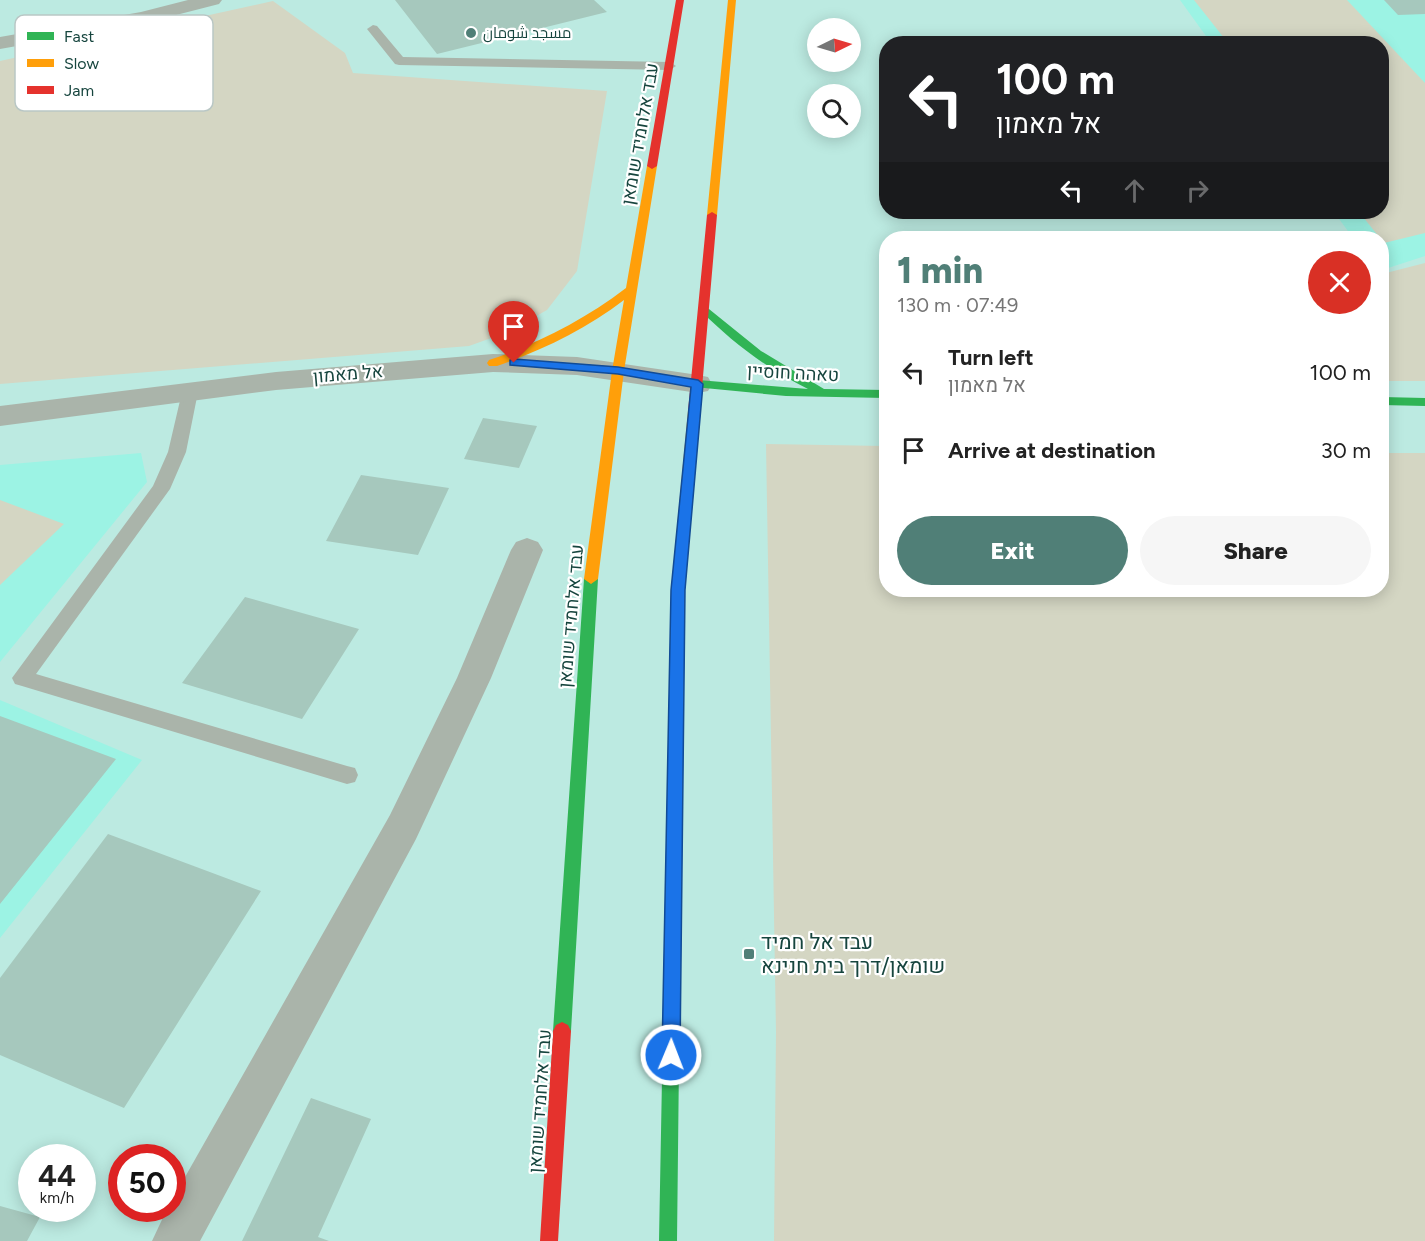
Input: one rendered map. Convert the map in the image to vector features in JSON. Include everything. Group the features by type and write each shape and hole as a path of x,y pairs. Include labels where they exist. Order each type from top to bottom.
{"main road":[{"name":"עבד אלחמיד שומאן","path":"549,1241 590,586 618,370 680,0"},
{"path":"668,1241 678,590 732,0"},
{"path":"494,363 542,347 567,335 607,310 632,289"},
{"path":"704,308 728,332 756,354 802,382 828,394"},
{"name":"טאהה חוסיין","path":"698,384 828,394 879,394"},
{"path":"1389,401 1425,402"}],"street":[{"path":"153,15 212,0"},
{"path":"0,43 15,40"},
{"name":"אל מאמון","path":"0,416 299,378 494,363 534,363 618,370 698,384"},
{"path":"175,1241 403,827 474,678 527,550"}],"lane":[{"path":"373,29 399,61 670,66"},
{"path":"190,392 177,452 161,489 22,678 346,775"}],"shaded area":[{"path":"1180,0 1425,0 1425,256 1389,268 1389,231 1348,231 1339,219 1389,219 1389,36 1206,36"},
{"path":"1194,0 1347,0 1381,36 1222,36"},
{"path":"273,1 345,53 353,73 607,91 577,271 547,310 508,332 469,346 0,384 0,61 15,58 15,111 213,111 213,15 209,15"},
{"path":"1389,45 1425,83 1425,233 1389,242 1389,231 1374,231 1365,219 1389,219"},
{"path":"1425,263 1425,381 1389,381 1389,272"},
{"path":"766,444 879,446 879,597 1389,597 1389,453 1425,453 1425,1241 774,1241 776,1032"},
{"path":"141,453 147,482 0,662 0,465"},
{"path":"0,500 64,524 0,585"},
{"path":"0,700 142,760 0,938"}],"building":[{"name":"مسجد شومان","path":"395,0 594,0 607,12 437,54"},
{"path":"1384,0 1425,0 1425,14 1398,15"},
{"path":"483,418 537,426 519,468 464,459"},
{"path":"361,475 449,488 418,555 326,541"},
{"path":"245,597 359,629 302,719 182,683"},
{"path":"0,716 116,759 0,904"},
{"path":"108,834 261,891 124,1108 0,1055 0,978"},
{"path":"311,1098 371,1119 318,1237 329,1241 242,1241"},
{"path":"0,1206 18,1211 18,1222 37,1222 27,1241 0,1241"}],"traffic: fast":[{"path":"704,308 757,354 786,373 818,389"},
{"path":"698,384 786,392 879,394"},
{"path":"1389,401 1425,402"},
{"path":"562,1031 591,579"},
{"path":"668,1241 676,701"}],"traffic: slow":[{"path":"712,215 732,0"},
{"path":"591,579 618,371 652,166"},
{"path":"493,363 531,349 583,323 632,289"},
{"path":"676,701 678,590 694,411"}],"traffic: jam":[{"path":"652,166 680,0"},
{"path":"694,411 712,215"},
{"path":"549,1241 562,1031"}],"place":[{"name":"مسجد شومان","path":"471,33"},
{"name":"עבד אל חמיד שומאן/דרך בית חנינא","path":"749,954"}],"route":[{"path":"514,363 618,370 698,384 678,590 671,1055"}]}
